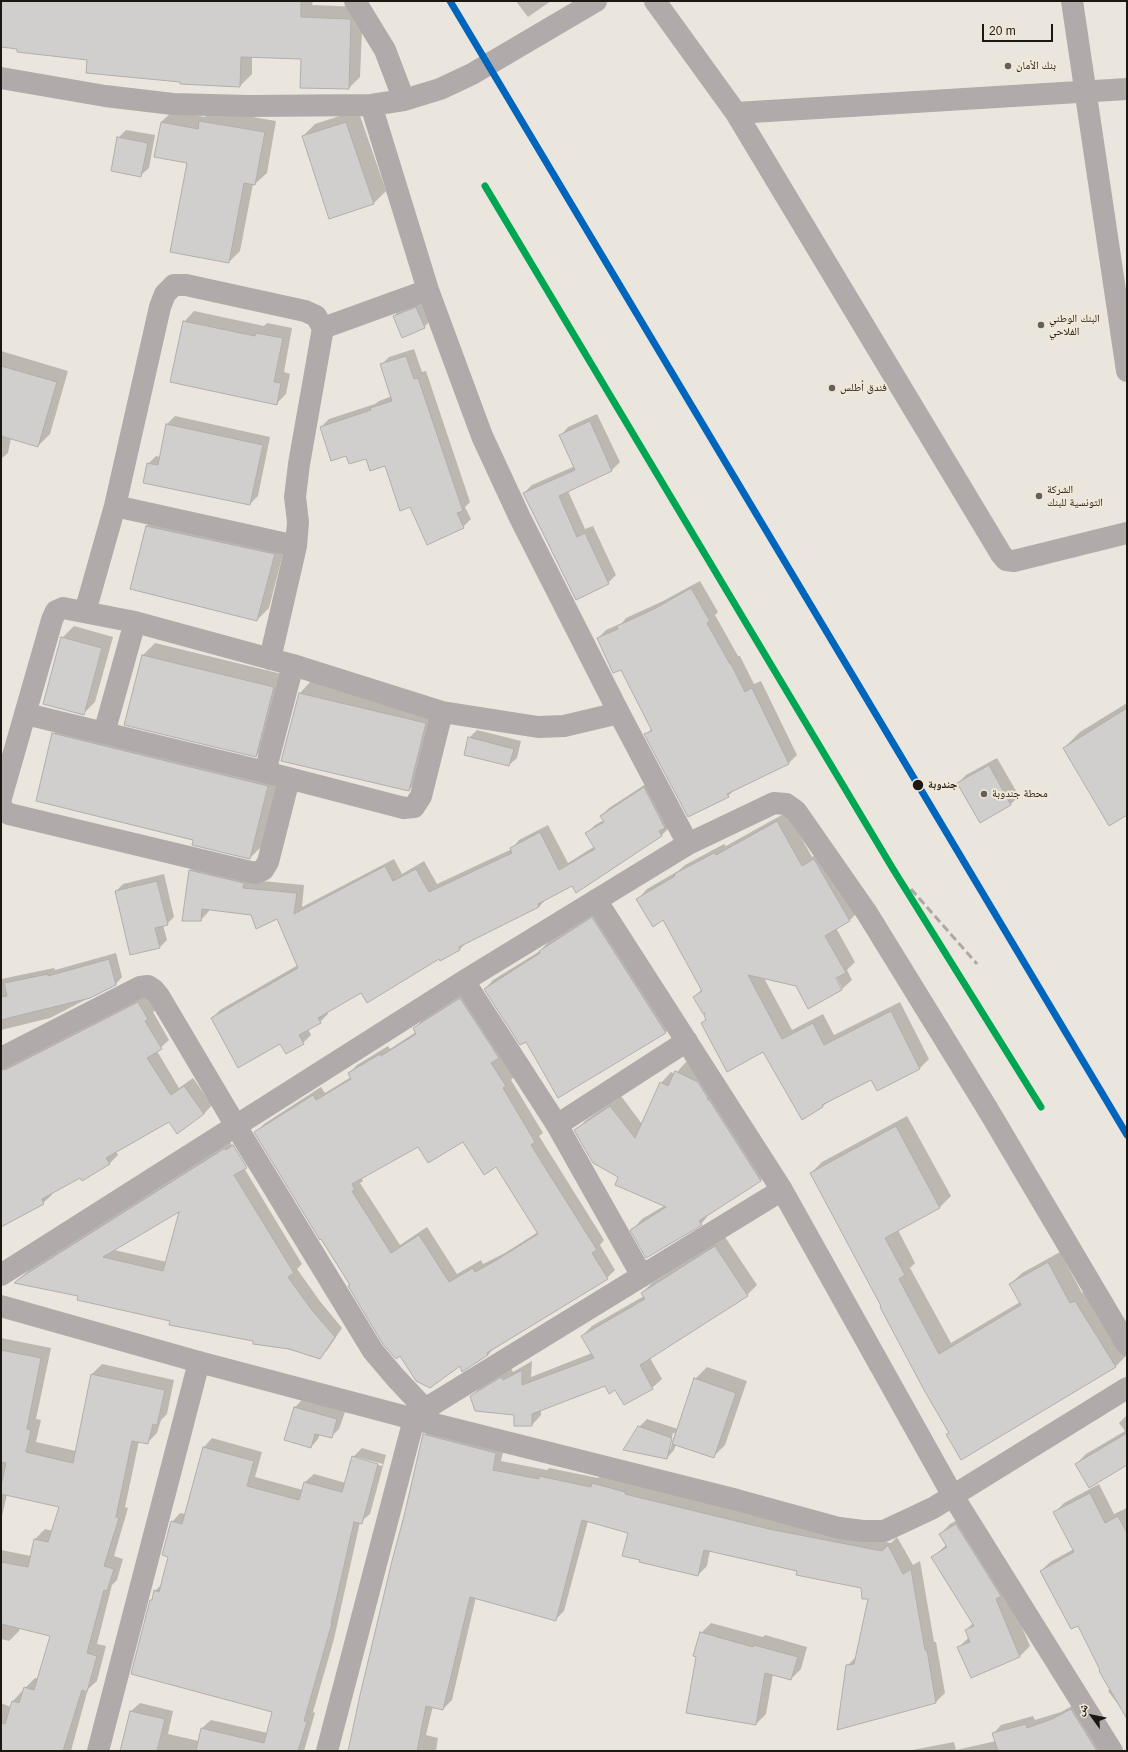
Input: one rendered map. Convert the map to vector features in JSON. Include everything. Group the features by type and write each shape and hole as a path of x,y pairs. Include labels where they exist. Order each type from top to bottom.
{"street":[{"path":"355,1 365,14 386,50 404,100"},
{"path":"1,78 105,96 173,104 249,106 371,105 404,100 440,89 472,74 596,1"},
{"path":"655,1 736,113 1006,560 1014,562 1127,533"},
{"path":"1072,1 1127,371"},
{"path":"736,113 1127,89"},
{"path":"371,105 428,290 482,436 520,518 618,713 688,844"},
{"path":"85,612 115,506 160,307 165,294 174,285 186,285 305,311 316,316 323,328 299,464 295,497 298,522 296,546 270,659"},
{"path":"323,328 428,290"},
{"path":"115,506 296,546"},
{"path":"1,798 52,620 56,612 63,608 135,622 293,665 442,712 538,727 564,726 618,713"},
{"path":"104,733 135,622"},
{"path":"266,772 293,665"},
{"path":"26,714 266,772 404,808 414,807 421,796 442,712"},
{"path":"1,804 2,809 9,814 255,872 263,870 268,862 289,779"},
{"path":"1,1275 464,981 596,900 688,844 774,803 786,804 796,811 867,913 987,1108 1127,1345"},
{"path":"596,900 782,1190 953,1496 1112,1751"},
{"path":"464,981 557,1125 642,1276"},
{"path":"1,1058 140,987 148,986 154,990 160,996 236,1126 373,1351 395,1377 419,1414"},
{"path":"557,1125 687,1041"},
{"path":"327,1751 419,1414 782,1190"},
{"path":"1,1306 199,1362 419,1414 839,1528 863,1532 884,1530 933,1508 1127,1388"},
{"path":"98,1751 199,1362"}],"building":[{"path":"1,1 301,1 301,17 351,19 349,89 300,88 301,59 241,57 240,87 180,84 180,82 86,73 87,60 17,52 17,49 1,47"},
{"path":"199,121 265,132 255,185 244,183 229,263 170,252 187,163 154,157 161,122 198,129"},
{"path":"346,122 374,204 329,219 302,136"},
{"path":"117,137 148,143 141,177 111,171"},
{"path":"416,307 425,328 402,338 393,316"},
{"path":"183,321 255,336 256,333 283,338 274,382 281,383 277,405 170,382"},
{"path":"406,356 414,379 418,378 463,511 457,513 464,528 427,545 410,507 400,511 385,466 370,471 366,459 349,464 346,456 331,461 320,427 371,410 370,408 392,401 380,364"},
{"path":"1,366 57,382 38,447 1,436"},
{"path":"590,421 612,471 559,496 577,537 585,533 609,584 576,600 523,493 575,470 559,435"},
{"path":"166,424 263,445 250,505 143,483 147,463 158,465"},
{"path":"146,526 275,554 257,621 130,589"},
{"path":"691,588 710,621 707,623 731,664 745,692 752,688 789,764 727,794 729,797 688,817 644,734 652,731 621,670 613,673 597,638 618,629 617,626 654,609"},
{"path":"61,637 102,648 84,715 43,704"},
{"path":"142,655 274,687 256,757 124,725"},
{"path":"299,693 426,723 409,791 281,761"},
{"path":"1127,708 1127,815 1109,826 1063,748"},
{"path":"52,733 268,786 250,859 192,845 193,840 36,801"},
{"path":"468,737 514,749 509,766 464,755"},
{"name":"محطة جندوبة","path":"989,765 1011,805 980,823 957,783"},
{"path":"644,787 665,828 659,831 662,836 576,893 572,886 538,904 539,907 459,947 460,950 440,961 439,959 367,1003 361,993 318,1018 321,1023 299,1035 304,1044 286,1054 280,1044 238,1068 211,1018 298,968 277,919 256,929 251,915 202,909 201,921 182,921 189,870 244,883 243,888 297,893 294,914 385,866 393,881 416,869 429,892 512,853 510,848 540,832 559,870 595,849 585,833 604,822 600,816"},
{"path":"777,821 802,866 814,859 850,921 825,936 846,973 836,978 842,990 808,1009 796,986 748,975 782,1039 813,1023 824,1045 891,1011 920,1069 877,1091 871,1080 822,1105 823,1107 802,1120 763,1052 727,1072 701,1023 706,1020 704,1015 705,1013 703,1014 693,997 702,991 663,920 653,927 636,899 675,876 674,874 714,853 716,855"},
{"path":"157,881 168,925 155,928 160,948 130,955 115,891"},
{"path":"592,917 666,1033 558,1098 526,1042 520,1045 484,989"},
{"path":"109,959 116,985 90,998 1,1020 1,997 7,996 4,983 48,974 48,976"},
{"path":"460,998 499,1058 491,1063 506,1086 503,1088 535,1142 531,1145 597,1250 592,1253 608,1279 487,1353 488,1355 462,1372 460,1366 430,1388 416,1381 400,1356 396,1359 383,1344 348,1286 350,1285 321,1239 320,1240 254,1132 313,1095 316,1100 351,1079 348,1073 380,1054 381,1056 416,1034 413,1028","holes":["463,1142 484,1175 496,1167 538,1234 475,1272 473,1268 449,1282 419,1235 391,1253 352,1191 355,1190 352,1184 418,1147 428,1163"]},
{"path":"138,1002 148,1019 145,1021 162,1049 147,1058 171,1095 184,1086 204,1114 177,1134 169,1122 106,1158 110,1164 82,1181 80,1178 42,1199 44,1204 1,1227 1,1070 7,1069"},
{"path":"675,1071 698,1082 708,1098 707,1099 710,1101 761,1181 699,1221 702,1225 646,1258 630,1230 666,1207 615,1185 618,1177 593,1163 574,1130 610,1106 635,1138 660,1082 668,1086"},
{"path":"896,1126 940,1208 885,1238 905,1275 899,1279 939,1354 1021,1305 1009,1284 1048,1262 1070,1303 1075,1301 1116,1367 961,1460 946,1434 949,1433 924,1390 810,1173"},
{"path":"233,1145 247,1168 234,1175 294,1273 288,1277 311,1309 335,1337 320,1359 289,1349 253,1344 253,1341 169,1325 170,1321 77,1300 78,1296 14,1283 225,1148 226,1150","holes":["179,1212 163,1271 103,1257"]},
{"path":"715,1246 748,1296 640,1365 653,1389 624,1405 615,1390 609,1394 605,1386 532,1414 532,1426 514,1426 514,1415 475,1411 470,1396 501,1377 503,1380 522,1370 522,1385 594,1358 581,1336 645,1299 641,1293"},
{"path":"1,1350 41,1358 27,1429 31,1430 26,1452 73,1463 91,1374 165,1390 157,1425 153,1424 148,1444 132,1441 116,1517 119,1518 104,1566 114,1569 107,1591 104,1590 87,1653 97,1656 87,1692 82,1690 63,1751 1,1751 1,1723 5,1724 12,1701 19,1703 24,1687 34,1690 50,1636 1,1624 1,1562 28,1567 34,1539 48,1542 59,1507 1,1494 1,1486 6,1463 1,1462"},
{"path":"694,1378 736,1393 714,1458 672,1444"},
{"path":"294,1407 337,1419 332,1438 315,1434 311,1448 284,1440"},
{"path":"638,1426 672,1438 667,1459 623,1450"},
{"path":"1127,1433 1127,1465 1089,1488 1075,1464"},
{"path":"423,1434 496,1453 493,1470 539,1479 539,1476 591,1487 592,1483 625,1492 625,1494 769,1529 882,1551 888,1545 903,1574 911,1569 936,1703 837,1730 846,1665 854,1664 868,1599 862,1599 861,1588 796,1575 797,1571 704,1550 698,1576 639,1562 640,1560 622,1556 628,1533 582,1520 556,1621 470,1597 443,1710 426,1706 417,1751 348,1751 360,1695"},
{"path":"203,1447 254,1461 247,1486 299,1500 304,1482 342,1492 352,1456 378,1464 362,1524 354,1522 332,1623 304,1721 307,1722 298,1751 196,1751 201,1728 264,1743 272,1712 131,1674 150,1600 152,1600 154,1590 159,1592 168,1557 162,1555 171,1521 182,1524"},
{"path":"1090,1493 1105,1523 1118,1516 1127,1533 1127,1719 1099,1671 1100,1670 1078,1626 1071,1629 1040,1571 1074,1552 1053,1512"},
{"path":"956,1524 1001,1596 996,1599 1020,1657 971,1678 957,1647 970,1642 965,1630 974,1626 931,1557 947,1547 939,1534"},
{"path":"700,1632 753,1647 754,1645 798,1657 791,1680 765,1673 756,1725 686,1713 696,1657 693,1656"},
{"path":"1071,1709 1097,1751 998,1751 992,1733 1026,1724 1027,1728 1052,1719"},
{"path":"130,1711 165,1719 157,1751 120,1751"}],"railway":[{"path":"485,186 893,869 1041,1107"},
{"path":"911,889 977,964"}],"transit line":[{"path":"450,1 1127,1135"},
{"path":"485,186 893,869 1041,1107"}],"place":[{"name":"بنك الأمان","path":"1008,66"},
{"name":"البنك الوطني الفلاحي","path":"1041,325"},
{"name":"فندق أطلس","path":"832,388"},
{"name":"الشركة التونسية للبنك","path":"1039,496"},
{"name":"جندوبة","path":"918,785"},
{"name":"محطة جندوبة","path":"984,794"}]}
